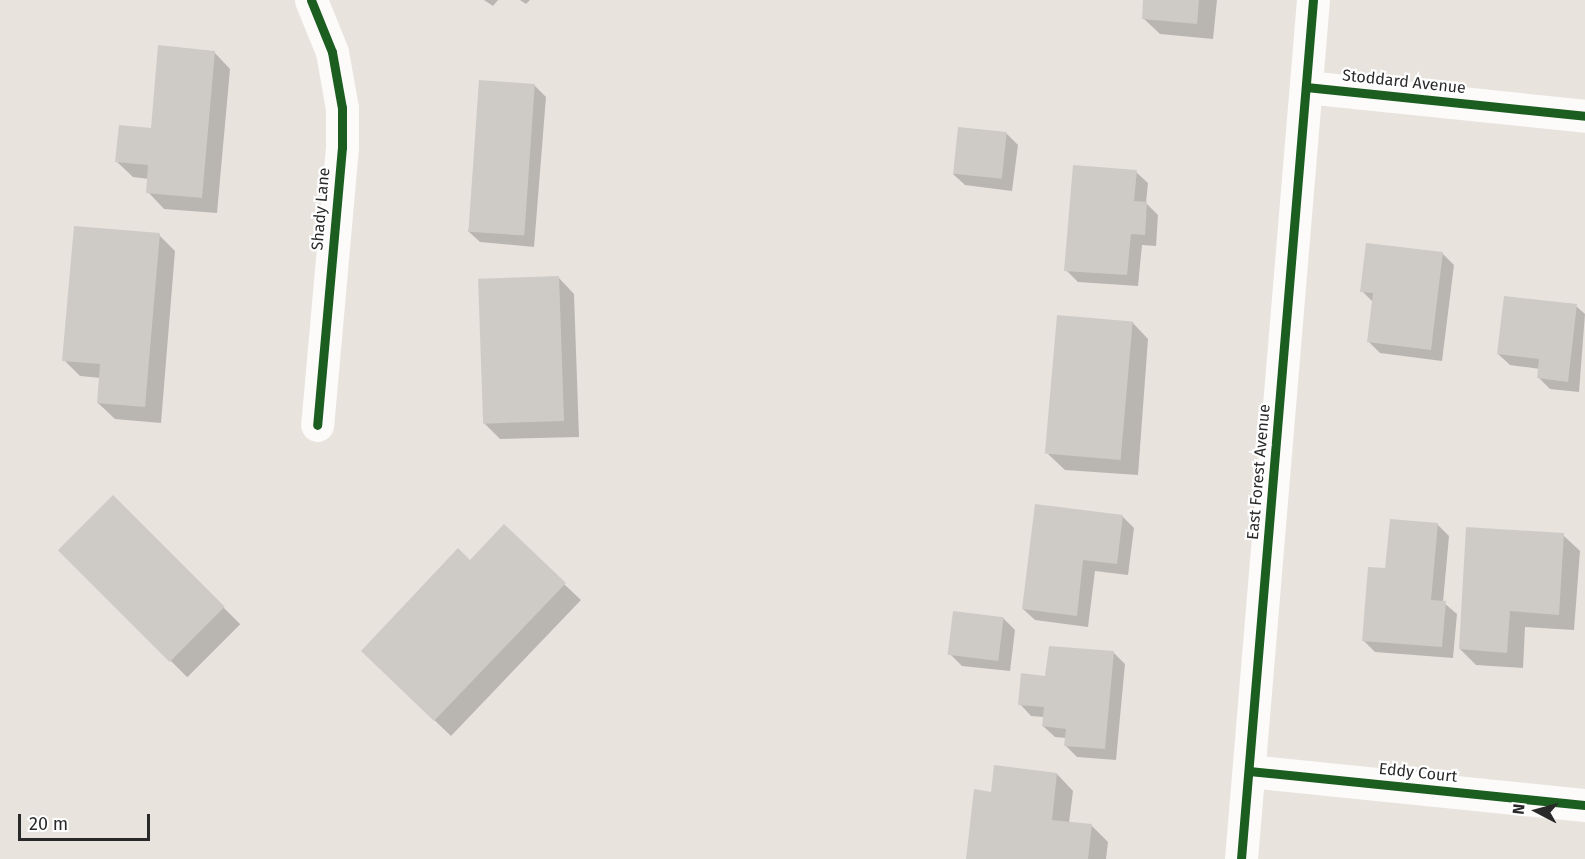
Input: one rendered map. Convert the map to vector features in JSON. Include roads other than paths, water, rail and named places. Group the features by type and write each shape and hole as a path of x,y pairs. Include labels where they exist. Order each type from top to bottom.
{"street":[{"name":"Shady Lane","path":"311,0 332,52 342,108 342,147 317,425"},
{"path":"1306,87 1313,0"},
{"name":"Stoddard Avenue","path":"1306,87 1585,116"},
{"name":"East Forest Avenue","path":"1241,859 1306,87"},
{"name":"Eddy Court","path":"1249,771 1585,805"}]}
